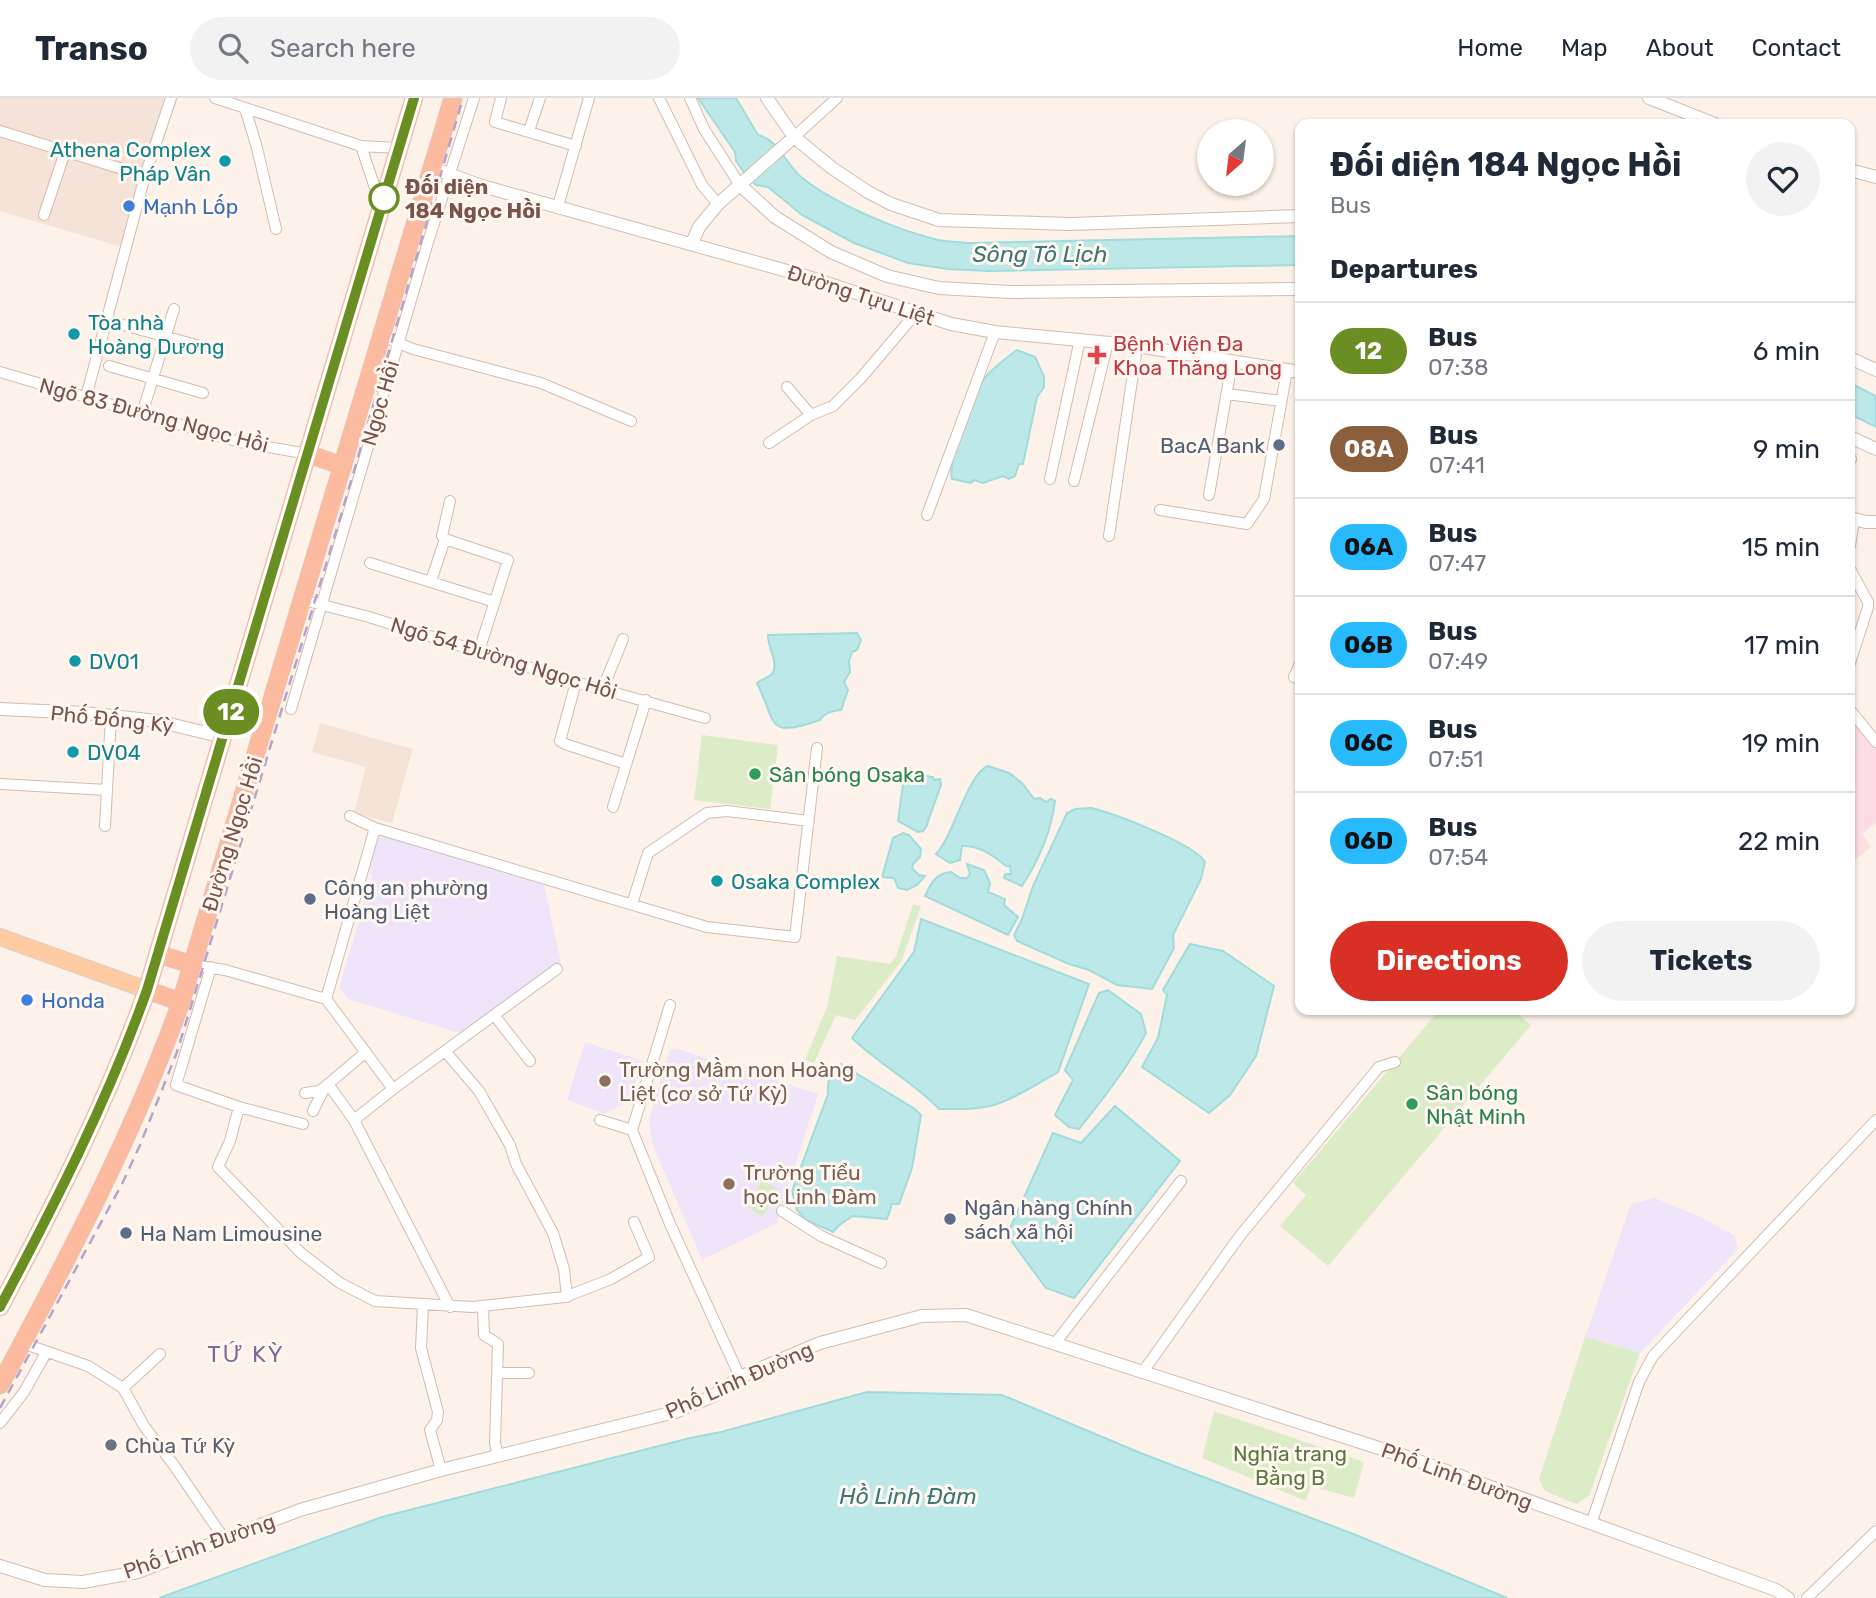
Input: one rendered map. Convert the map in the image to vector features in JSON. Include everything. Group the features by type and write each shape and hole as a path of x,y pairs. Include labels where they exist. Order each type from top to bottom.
{"highway":[{"name":"Đường Ngọc Hồi","path":"0,1307 89,1133 147,990 414,98"},
{"name":"Đường Ngọc Hồi","path":"0,1385 124,1145 181,1002 202,966 303,600 343,466 390,339 440,172 453,98"},
{"path":"308,454 343,466"},
{"path":"158,954 202,966"},
{"path":"147,990 181,1002"}],"main road":[{"path":"0,937 147,990"}],"street":[{"path":"86,397 145,176 172,98"},
{"path":"215,98 361,146 398,148"},
{"path":"440,172 474,98"},
{"path":"501,98 495,122 576,146"},
{"path":"529,131 540,98"},
{"path":"558,206 589,98"},
{"path":"659,98 702,185 718,204"},
{"path":"690,98 704,129 743,182 775,217 831,252 887,276 939,288 1010,292 1295,289"},
{"path":"767,98 791,140 868,192 891,204 939,220 1070,224 1295,216"},
{"path":"692,243 699,227 718,204 837,98"},
{"path":"1649,98 1702,119"},
{"path":"245,107 276,229"},
{"path":"0,131 145,176"},
{"path":"361,146 380,203 379,218"},
{"path":"44,215 65,152"},
{"path":"1855,171 1876,177"},
{"name":"Đường Tựu Liệt","path":"440,172 805,276 951,324 995,332 1138,346 1294,371"},
{"path":"142,414 174,309"},
{"path":"769,443 811,415 833,406 861,378 916,313"},
{"path":"116,323 211,349"},
{"path":"927,515 995,332"},
{"path":"390,339 413,349 541,383 631,421"},
{"name":"Ngọc Hồi","path":"291,709 322,604 390,339"},
{"path":"1050,479 1080,339"},
{"path":"1074,481 1108,342"},
{"path":"1109,536 1138,346"},
{"path":"1855,360 1876,370"},
{"path":"1209,495 1232,362"},
{"path":"109,366 203,393"},
{"path":"1160,510 1247,524 1264,499 1282,401 1294,371"},
{"name":"Ngõ 83 Đường Ngọc Hồi","path":"0,372 240,442 308,454"},
{"path":"787,387 811,415"},
{"path":"1227,394 1282,401"},
{"path":"1855,439 1876,449"},
{"path":"450,501 442,536 508,560 479,651"},
{"path":"1855,519 1876,522"},
{"path":"431,582 445,539"},
{"path":"370,563 495,602"},
{"path":"1855,578 1868,602 1855,647"},
{"name":"Ngõ 54 Đường Ngọc Hồi","path":"303,600 705,718"},
{"path":"603,688 623,639"},
{"path":"576,682 560,741 626,764"},
{"path":"613,807 646,700"},
{"name":"Phố Đống Kỳ","path":"0,709 157,721 223,737"},
{"path":"105,826 111,716"},
{"path":"1855,716 1876,741"},
{"path":"350,816 375,828 707,928 794,937 817,748"},
{"path":"0,784 107,790"},
{"path":"632,904 648,853 707,813 727,811 809,821"},
{"path":"326,999 375,828"},
{"path":"303,1124 239,1107 176,1084 202,966 326,999 391,1091"},
{"path":"354,1119 557,969"},
{"path":"670,1005 632,1130 670,1224 740,1377"},
{"path":"494,1015 530,1061"},
{"path":"445,1051 479,1091 510,1145 516,1164 554,1233 564,1269 567,1297"},
{"path":"313,1111 324,1088 366,1052"},
{"path":"1142,1373 1239,1237 1379,1067 1395,1062"},
{"path":"305,1093 324,1088"},
{"path":"324,1088 354,1119 450,1307"},
{"path":"239,1107 230,1141 218,1167 301,1253 340,1283 375,1301 423,1306 483,1307 567,1297 611,1279 649,1257 634,1222"},
{"path":"600,1120 632,1130"},
{"path":"1591,1524 1639,1382 1653,1356 1876,1120"},
{"path":"1056,1342 1181,1181"},
{"path":"782,1211 821,1236 881,1263"},
{"path":"423,1306 421,1348 438,1412 437,1420 430,1430 441,1470"},
{"path":"483,1307 484,1335 498,1345 495,1443 498,1456"},
{"name":"Phố Linh Đường","path":"0,1566 45,1580 83,1582 138,1572 300,1510 441,1470 675,1412 713,1396 740,1377 820,1343 922,1316 966,1315 1413,1459 1776,1590 1788,1598"},
{"path":"22,1343 88,1366 123,1388 144,1426 225,1539"},
{"path":"0,1423 24,1392 46,1353"},
{"path":"123,1388 160,1354"},
{"path":"497,1373 529,1373"},
{"path":"1807,1598 1876,1531"}],"shaded area":[{"path":"0,98 171,98 125,248 0,211"},
{"path":"1855,721 1876,744 1876,823 1862,834 1871,847 1855,860"},
{"path":"320,723 413,749 392,823 354,813 366,767 312,752"},
{"path":"386,837 544,885 561,962 462,1034 348,999 339,987 372,878 368,863 377,838"},
{"name":"Trường Mầm non Hoàng Liệt (cơ sở Tứ Kỳ)","path":"585,1042 643,1061 630,1101 605,1114 567,1100"},
{"name":"Trường Tiểu học Linh Đàm","path":"678,1049 818,1094 777,1223 702,1260 653,1146 649,1119 670,1050"},
{"path":"1655,1198 1703,1218 1735,1236 1738,1249 1640,1353 1585,1337 1631,1204"}],"green space":[{"path":"702,735 778,745 770,809 694,800"},
{"path":"913,904 921,906 901,962 855,1020 836,1015 814,1063 805,1060 828,1004 837,956 890,964 896,956"},
{"name":"Sân bóng Nhật Minh","path":"1435,1015 1519,1015 1531,1025 1328,1266 1280,1226 1306,1195 1293,1183"},
{"path":"762,1180 778,1189 763,1217 747,1207"},
{"path":"1585,1337 1640,1353 1589,1496 1576,1504 1545,1491 1539,1479"},
{"name":"Nghĩa trang Bằng B","path":"1214,1411 1364,1462 1354,1498 1311,1486 1306,1501 1202,1458"}],"water":[{"name":"Sông Tô Lịch","path":"698,98 736,98 758,135 771,142 795,171 813,186 866,214 942,241 970,243 1295,236 1295,265 988,271 908,263 854,243 802,215 768,187 756,185 748,178 736,161 735,152"},
{"path":"1017,350 1035,357 1044,376 1044,387 1037,397 1023,464 1019,464 1015,476 1009,479 1003,476 983,483 974,480 971,483 952,479 951,470 957,444 979,388 990,372"},
{"path":"1855,386 1876,396 1876,427 1855,416"},
{"path":"857,633 861,640 849,661 850,672 844,682 848,690 841,710 829,712 820,720 803,726 790,728 776,724 757,683 771,675 775,666 768,635"},
{"path":"988,766 1009,773 1023,784 1034,799 1055,801 1043,846 1022,886 1004,878 1005,874 1011,874 1010,866 980,849 962,846 960,860 950,863 936,854 943,845 974,780"},
{"path":"909,768 933,777 934,780 940,779 941,785 926,827 918,832 898,821 904,777"},
{"path":"1091,808 1170,838 1205,862 1201,879 1173,935 1174,948 1152,989 1117,985 1089,970 1017,941 1014,935 1067,813 1075,809"},
{"path":"903,833 909,835 921,849 920,857 912,868 919,875 925,876 917,885 907,890 898,888 894,878 882,877 893,838"},
{"path":"967,864 984,870 990,883 988,892 1005,899 1004,905 1018,917 1008,935 925,896 941,874 951,872 960,878 967,878 970,874"},
{"path":"921,919 1089,984 1058,1072 1018,1095 994,1105 939,1109 852,1038 914,952"},
{"path":"1190,944 1223,951 1274,986 1256,1056 1230,1095 1209,1113 1142,1067 1158,1038 1167,995 1163,990"},
{"path":"1108,990 1141,1014 1146,1033 1123,1070 1079,1129 1069,1127 1055,1115 1073,1080 1065,1070 1099,993"},
{"path":"841,1064 921,1115 912,1168 899,1204 892,1204 887,1219 852,1216 833,1232 806,1220 797,1210 792,1191 828,1094 830,1077"},
{"path":"1115,1106 1180,1161 1074,1298 1046,1288 1007,1235 1053,1133 1081,1143"},
{"name":"Hồ Linh Đàm","path":"867,1392 1002,1395 1143,1454 1356,1535 1507,1598 159,1598 382,1517 721,1432"}],"railway":[{"path":"0,1408 122,1184 177,1052 342,512 463,98"}],"bus line":[{"name":"12","path":"0,1307 89,1133 147,990 414,98"}],"place":[{"name":"Athena Complex Pháp Vân","path":"225,161"},
{"name":"Đối diện 184 Ngọc Hồi","path":"384,198"},
{"name":"Mạnh Lốp","path":"129,206"},
{"name":"Tòa nhà Hoàng Dương","path":"74,334"},
{"name":"Bệnh Viện Đa Khoa Thăng Long","path":"1097,355"},
{"name":"BacA Bank","path":"1279,445"},
{"name":"DV01","path":"75,661"},
{"name":"DV04","path":"73,752"},
{"name":"Sân bóng Osaka","path":"755,774"},
{"name":"Osaka Complex","path":"717,881"},
{"name":"Công an phường Hoàng Liệt","path":"310,899"},
{"name":"Honda","path":"27,1000"},
{"name":"Trường Mầm non Hoàng Liệt (cơ sở Tứ Kỳ)","path":"605,1081"},
{"name":"Sân bóng Nhật Minh","path":"1412,1104"},
{"name":"Trường Tiểu học Linh Đàm","path":"729,1184"},
{"name":"Ngân hàng Chính sách xã hội","path":"950,1219"},
{"name":"Ha Nam Limousine","path":"126,1233"},
{"name":"Chùa Tứ Kỳ","path":"111,1445"}],"district":[{"name":"TỨ KỲ","path":"246,1354"}]}
